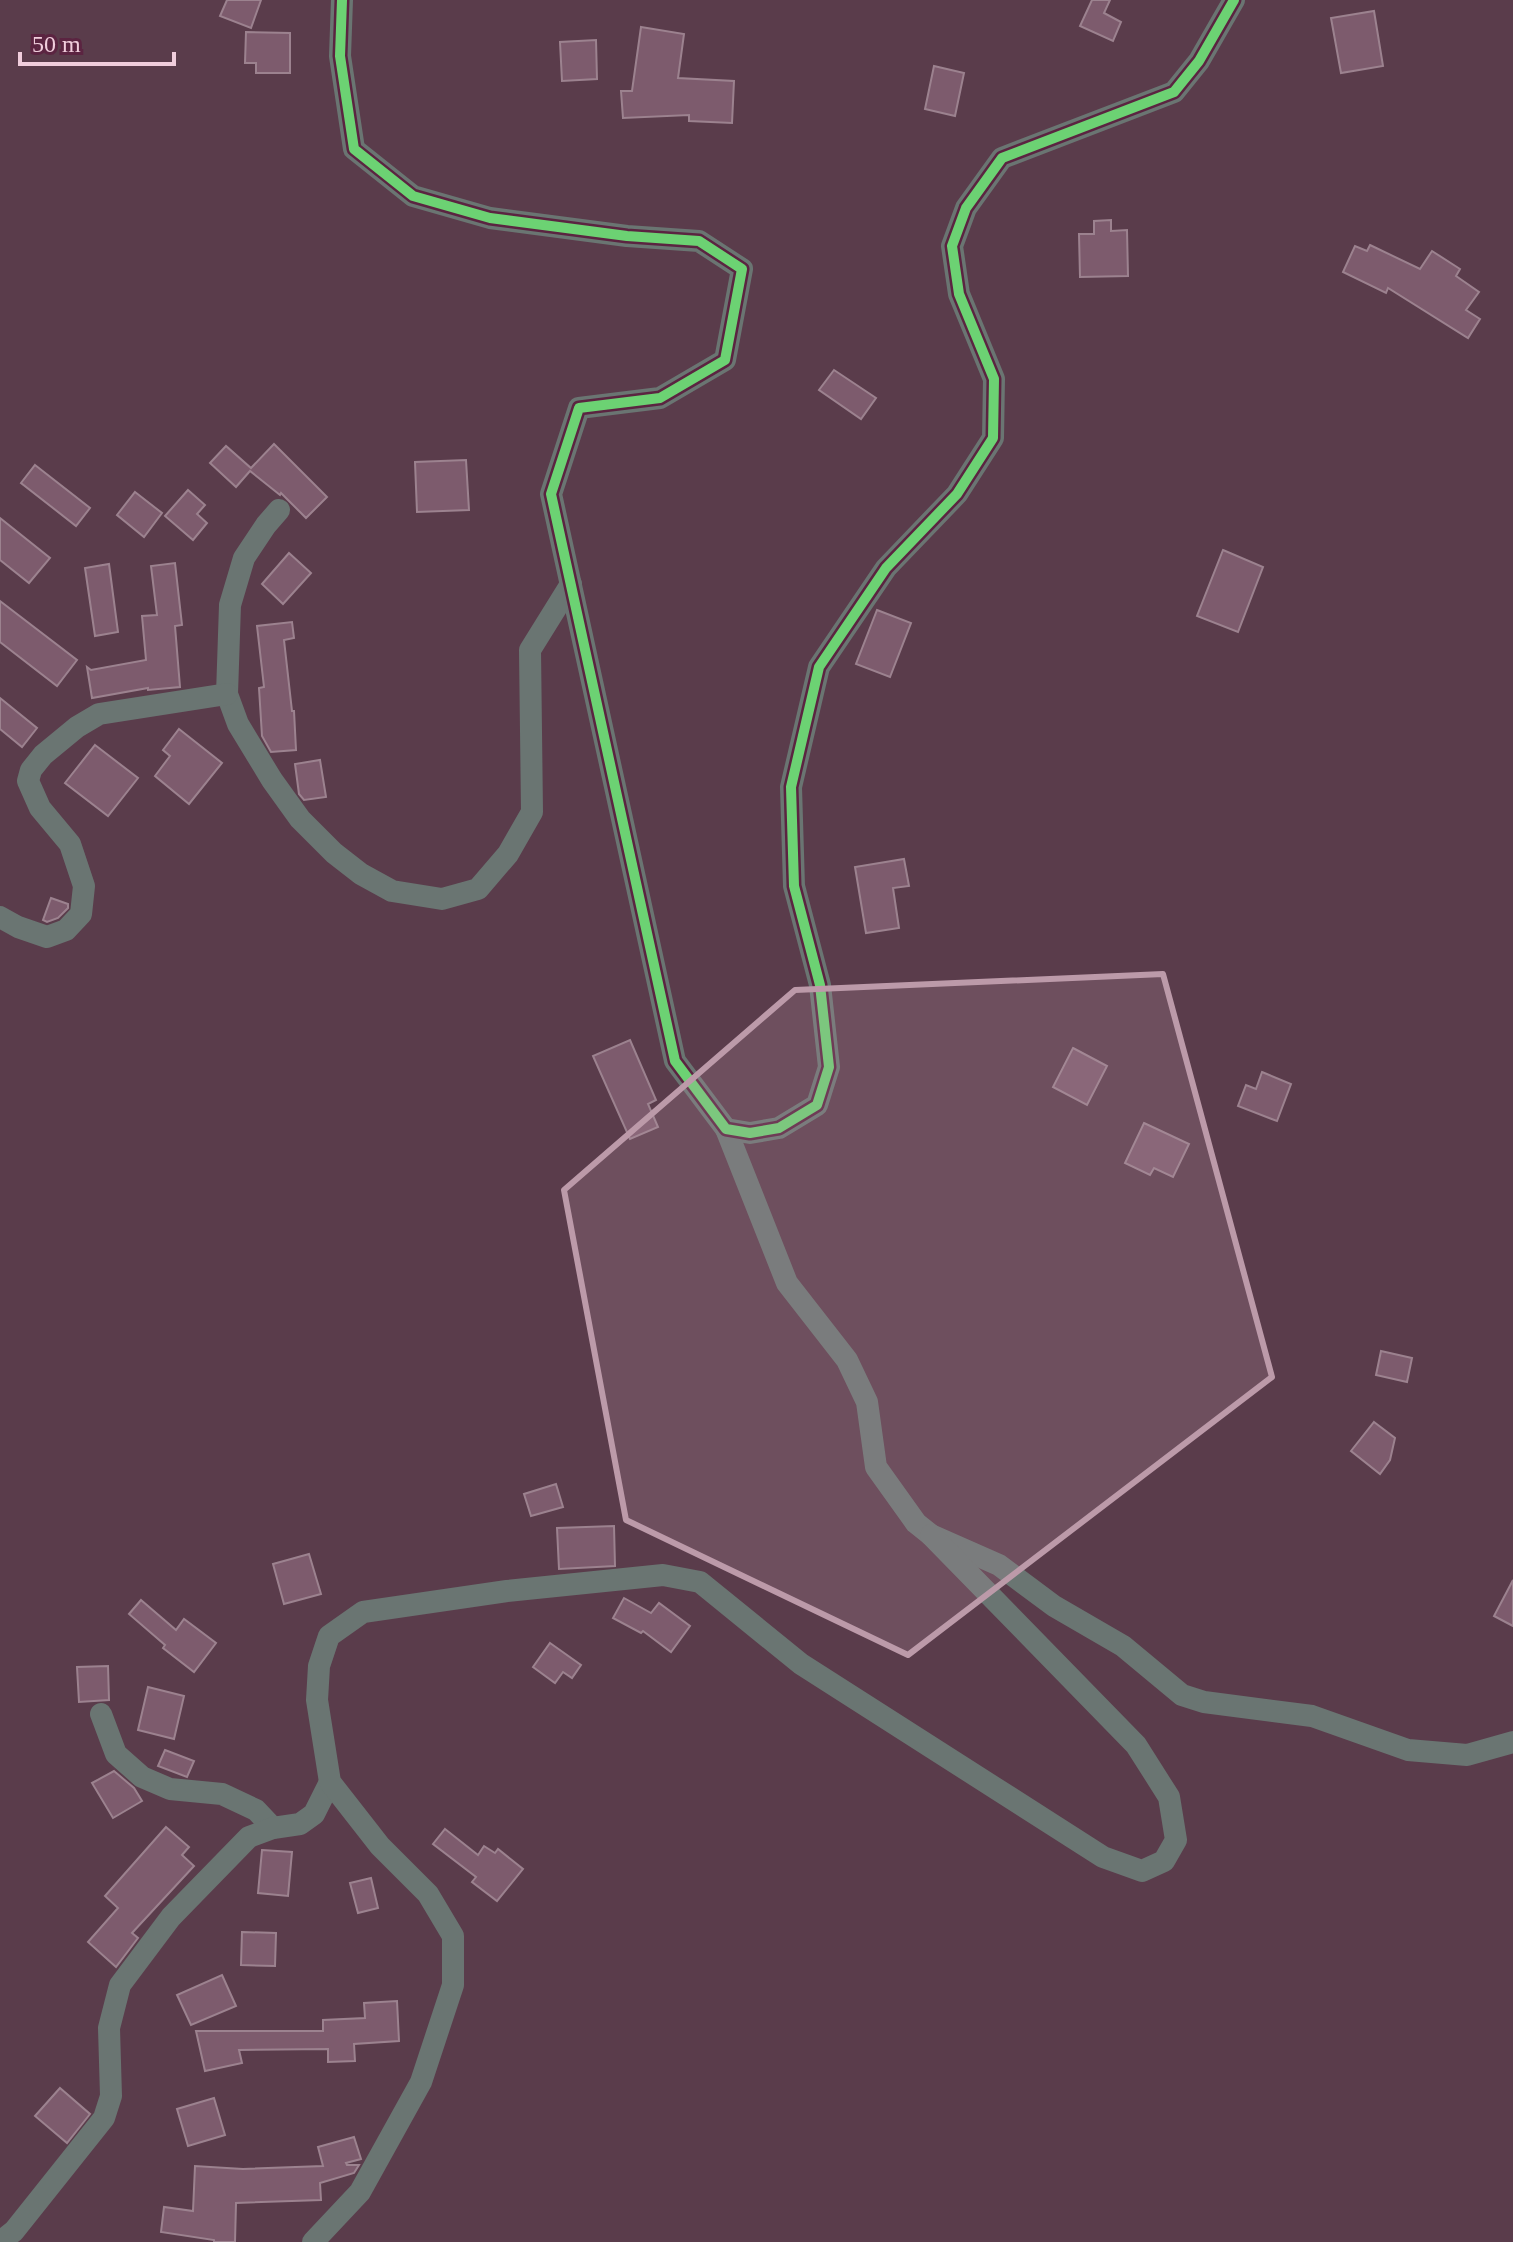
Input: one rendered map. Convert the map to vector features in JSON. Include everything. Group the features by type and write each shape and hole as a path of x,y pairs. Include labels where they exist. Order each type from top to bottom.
{"street":[{"path":"313,2242 360,2192 421,2082 453,1985 453,1936 428,1894 380,1846 330,1782 317,1700 319,1666 329,1636 363,1612 507,1591 663,1575 700,1582 801,1664 1103,1857 1142,1871 1164,1861 1176,1840 1169,1797 1136,1745 916,1523 876,1467 867,1402 847,1360 787,1283 726,1129 675,1061 551,494 579,408 660,398 725,360 742,269 699,241 627,236 490,218 413,196 354,149 340,56 342,0"},
{"path":"726,1129 750,1133 779,1128 817,1105 829,1067 820,985 794,886 791,787 819,667 886,568 957,494 993,438 994,379 959,294 952,246 966,208 1002,158 1174,92 1199,61 1234,0"},
{"path":"279,510 244,558 230,605 227,694 238,724 300,819 343,860 392,891 442,899 478,889 508,854 532,812 530,650 571,584"},
{"path":"0,917 47,937 66,930 81,914 84,886 70,844 40,808 28,781 31,770 43,755 77,727 99,714 227,694"},
{"path":"931,1535 999,1565 1054,1606 1123,1646 1182,1695 1204,1702 1312,1716 1408,1750 1467,1755 1513,1742"},
{"path":"101,1714 116,1754 142,1777 170,1789 222,1794 256,1810 273,1828"},
{"path":"0,2242 14,2231 104,2118 111,2096 109,2028 120,1985 171,1917 249,1837 273,1828 300,1824 314,1814 330,1782"}],"highlighted area":[{"path":"1163,974 1272,1377 908,1655 626,1520 564,1190 795,990"}],"building":[{"path":"227,0 261,0 251,28 220,16"},
{"path":"1092,0 1110,0 1104,13 1121,22 1113,41 1080,26"},
{"path":"1374,11 1383,66 1341,73 1331,18"},
{"path":"641,27 684,34 678,78 734,81 732,123 689,121 689,115 623,118 621,91 632,91"},
{"path":"246,32 290,33 290,73 256,73 256,63 245,63"},
{"path":"596,40 597,79 562,81 560,42"},
{"path":"934,66 964,73 955,116 925,109"},
{"path":"1111,220 1111,231 1127,230 1128,276 1080,277 1079,234 1094,234 1094,221"},
{"path":"1370,245 1420,269 1432,251 1460,269 1456,276 1479,292 1466,310 1480,319 1468,338 1388,288 1386,293 1343,272 1355,246 1367,251"},
{"path":"834,370 876,398 861,419 819,390"},
{"path":"274,444 327,497 306,518 281,493 250,471 236,487 210,463 226,446 251,468"},
{"path":"466,460 469,510 417,512 415,462"},
{"path":"35,465 90,508 76,526 21,483"},
{"path":"188,490 205,505 197,514 207,523 193,540 165,516"},
{"path":"135,492 162,513 144,537 117,515"},
{"path":"0,518 50,558 29,583 0,560"},
{"path":"1223,550 1263,567 1238,632 1197,616"},
{"path":"289,553 311,573 283,604 262,584"},
{"path":"175,563 182,625 175,626 180,687 148,688 92,698 87,667 91,670 146,660 142,616 157,615 151,566"},
{"path":"109,564 118,632 95,636 85,568"},
{"path":"0,601 77,660 57,686 0,642"},
{"path":"877,610 911,623 890,677 856,664"},
{"path":"292,622 294,638 284,640 296,750 271,752 262,736 259,688 264,687 257,626"},
{"path":"0,698 37,728 22,747 0,729"},
{"path":"179,729 222,763 189,804 155,776 170,756 163,750"},
{"path":"95,745 138,778 108,816 65,783"},
{"path":"320,760 326,797 304,800 299,794 295,764"},
{"path":"904,859 909,886 893,888 899,928 866,933 855,867"},
{"path":"51,898 68,904 68,908 58,918 47,922 43,920"},
{"path":"630,1040 656,1100 648,1104 658,1127 630,1139 593,1056"},
{"path":"1073,1048 1107,1066 1087,1105 1053,1087"},
{"path":"1262,1072 1291,1084 1277,1121 1238,1106 1246,1085 1256,1089"},
{"path":"1144,1123 1189,1144 1173,1177 1154,1168 1150,1175 1125,1163"},
{"path":"1381,1351 1412,1358 1407,1382 1376,1375"},
{"path":"1374,1422 1395,1438 1390,1460 1380,1474 1351,1451"},
{"path":"556,1484 563,1507 531,1516 524,1494"},
{"path":"614,1526 615,1566 559,1569 557,1528"},
{"path":"309,1554 321,1594 284,1604 273,1564"},
{"path":"1513,1580 1513,1626 1494,1616"},
{"path":"624,1598 651,1613 659,1603 690,1626 671,1652 643,1631 641,1633 613,1618"},
{"path":"141,1600 176,1630 184,1619 216,1643 194,1672 163,1648 165,1645 129,1614"},
{"path":"550,1643 581,1665 572,1678 563,1672 555,1683 533,1667"},
{"path":"108,1666 109,1700 79,1702 77,1667"},
{"path":"148,1687 184,1696 174,1739 138,1730"},
{"path":"165,1750 194,1761 187,1777 158,1766"},
{"path":"114,1771 134,1788 142,1801 113,1818 92,1783"},
{"path":"166,1827 189,1847 182,1855 194,1866 132,1933 138,1938 116,1967 88,1942 118,1908 105,1896"},
{"path":"445,1829 478,1855 484,1846 495,1853 498,1849 523,1869 497,1901 472,1882 476,1877 433,1844"},
{"path":"262,1850 292,1852 288,1896 258,1893"},
{"path":"371,1878 378,1908 358,1913 350,1883"},
{"path":"242,1932 276,1933 275,1966 241,1965"},
{"path":"222,1975 236,2006 191,2025 177,1995"},
{"path":"397,2001 399,2041 354,2044 355,2061 328,2062 328,2049 239,2050 242,2063 205,2071 196,2031 323,2031 323,2020 365,2018 364,2003"},
{"path":"60,2088 90,2114 67,2143 35,2116"},
{"path":"214,2098 225,2135 188,2146 177,2109"},
{"path":"354,2137 361,2159 346,2163 359,2165 354,2173 320,2183 321,2200 236,2203 235,2242 214,2242 161,2232 164,2207 193,2211 195,2166 243,2169 323,2166 318,2147"}],"cycle path":[{"path":"342,0 340,56 354,149 413,196 490,218 627,236 699,241 742,269 725,360 660,398 579,408 551,494 675,1061 726,1129 750,1133 779,1128 817,1105 829,1067 820,985 794,886 791,787 819,667 886,568 957,494 993,438 994,379 959,294 952,246 966,208 1002,158 1174,92 1199,61 1234,0"}]}
